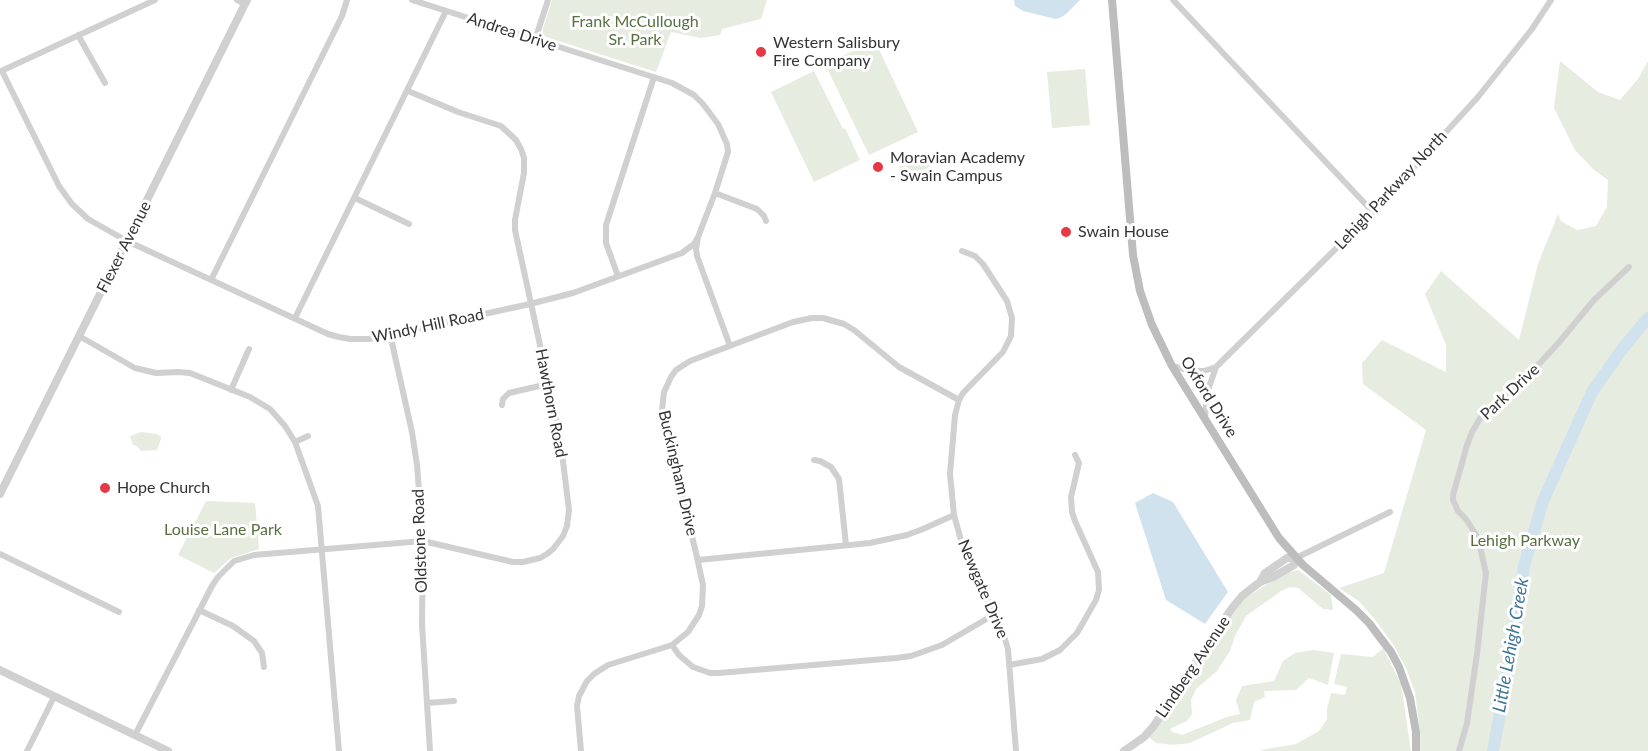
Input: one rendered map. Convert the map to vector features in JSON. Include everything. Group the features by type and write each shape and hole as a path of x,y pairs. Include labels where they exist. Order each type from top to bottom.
{"main road":[{"name":"Oxford Drive","path":"1112,0 1136,273 1148,317 1172,366 1279,538 1296,558 1369,622 1391,652 1410,698 1416,732 1416,751"}],"street":[{"path":"1,71 155,0"},
{"path":"237,0 246,2"},
{"path":"212,280 342,16 347,0"},
{"name":"Andrea Drive","path":"412,0 672,83 707,108 718,124 727,144 728,153 698,237 696,249 730,346"},
{"path":"535,40 548,0"},
{"path":"1173,0 1373,212"},
{"name":"Lehigh Parkway North","path":"1215,367 1373,212 1478,97 1532,29 1551,0"},
{"name":"Flexer Avenue","path":"0,494 246,2"},
{"path":"295,318 446,11"},
{"path":"78,35 105,83"},
{"name":"Windy Hill Road","path":"1,71 63,193 88,219 127,241 328,334 350,339 369,339 573,293 682,253 694,244 698,237"},
{"path":"618,276 606,243 606,225 654,77"},
{"name":"Hawthorn Road","path":"135,735 199,610 218,577 234,561 254,555 423,541 513,562 523,562 540,558 554,549 567,526 569,510 560,437 515,230 524,165 521,149 509,132 494,123 458,112 408,91"},
{"path":"715,193 758,209 766,221"},
{"path":"355,198 409,224"},
{"name":"Newgate Drive","path":"962,251 975,256 983,264 1007,301 1013,326 1003,352 959,400 954,415 950,467 954,515 967,560 1005,636 1016,751"},
{"name":"Park Drive","path":"1459,751 1467,723 1486,573 1478,538 1473,528 1458,511 1453,500 1467,445 1484,412 1541,362 1594,300 1629,267"},
{"name":"Buckingham Drive","path":"581,751 577,706 579,696 587,681 608,665 672,645 681,639 694,624 702,606 703,585 664,418 662,400 671,377 683,365 801,319 823,318 834,320 854,330 904,371 959,400"},
{"name":"Oldstone Road","path":"390,334 415,448 423,541 422,624 430,751"},
{"path":"79,336 135,368 156,373 190,374 250,397 270,409 285,426 295,442 319,512 339,751"},
{"path":"231,390 249,349"},
{"path":"1172,366 1192,371 1204,371 1215,367"},
{"path":"1205,420 1208,393 1215,367"},
{"path":"502,405 503,399 509,393 548,384"},
{"path":"295,442 308,436"},
{"path":"1009,665 1042,659 1060,650 1077,633 1096,600 1100,582 1098,572 1072,512 1071,496 1078,463 1075,455"},
{"path":"814,460 831,467 839,479 846,545"},
{"name":"Lindberg Avenue","path":"1124,751 1144,737 1153,727 1232,608 1242,596 1260,582 1265,573 1287,558 1296,558 1390,512"},
{"path":"698,560 870,543 907,535 954,515"},
{"path":"0,554 119,612"},
{"path":"199,610 233,626 254,641 262,653 264,667"},
{"path":"672,645 679,656 693,667 719,674 896,658 912,656 942,645 995,614"},
{"path":"0,670 168,751"},
{"path":"27,751 54,697"},
{"path":"427,703 454,701"}],"green space":[{"name":"Frank McCullough Sr. Park","path":"552,0 767,0 761,19 722,29 720,35 701,38 671,32 656,72 543,35"},
{"path":"875,41 918,132 869,155 825,64"},
{"name":"Lehigh Parkway","path":"1560,61 1598,92 1620,100 1638,79 1648,61 1648,751 1419,751 1420,732 1415,692 1406,668 1393,644 1376,621 1359,601 1339,588 1384,573 1426,430 1363,384 1362,363 1382,340 1446,372 1446,345 1425,294 1441,271 1519,340 1538,264 1558,214 1561,221 1577,230 1596,226 1607,207 1608,180 1594,170 1575,150 1554,108"},
{"path":"1085,69 1090,125 1052,128 1047,72"},
{"path":"814,71 860,160 814,182 771,92"},
{"path":"937,151 941,162 904,178 899,167"},
{"path":"141,432 157,434 161,437 157,450 141,451 133,445 130,436"},
{"name":"Louise Lane Park","path":"206,501 255,503 259,549 231,558 214,573 178,555"},
{"path":"1298,570 1331,595 1333,610 1323,609 1298,588 1290,587 1246,616 1230,651 1217,671 1196,689 1191,700 1192,714 1187,721 1170,729 1182,735 1240,714 1236,700 1242,686 1274,681 1283,661 1295,653 1313,650 1334,653 1328,685 1309,678 1296,690 1264,691 1265,697 1254,702 1250,720 1233,723 1190,743 1173,745 1156,743 1149,737 1241,601 1286,573"},
{"path":"1383,648 1401,684 1411,751 1261,751 1296,744 1319,731 1327,719 1331,693 1345,695 1347,687 1334,684 1341,654 1373,657"}],"water":[{"path":"1014,0 1080,0 1066,14 1056,19 1023,11 1015,6"},
{"path":"1153,493 1173,502 1228,592 1205,624 1166,600 1135,503"}],"waterway":[{"name":"Little Lehigh Creek","path":"1493,751 1514,637 1524,566 1543,501 1592,392 1623,348 1648,318"}],"place":[{"name":"Western Salisbury Fire Company","path":"761,52"},
{"name":"Moravian Academy - Swain Campus","path":"878,167"},
{"name":"Swain House","path":"1066,232"},
{"name":"Hope Church","path":"105,488"}]}
